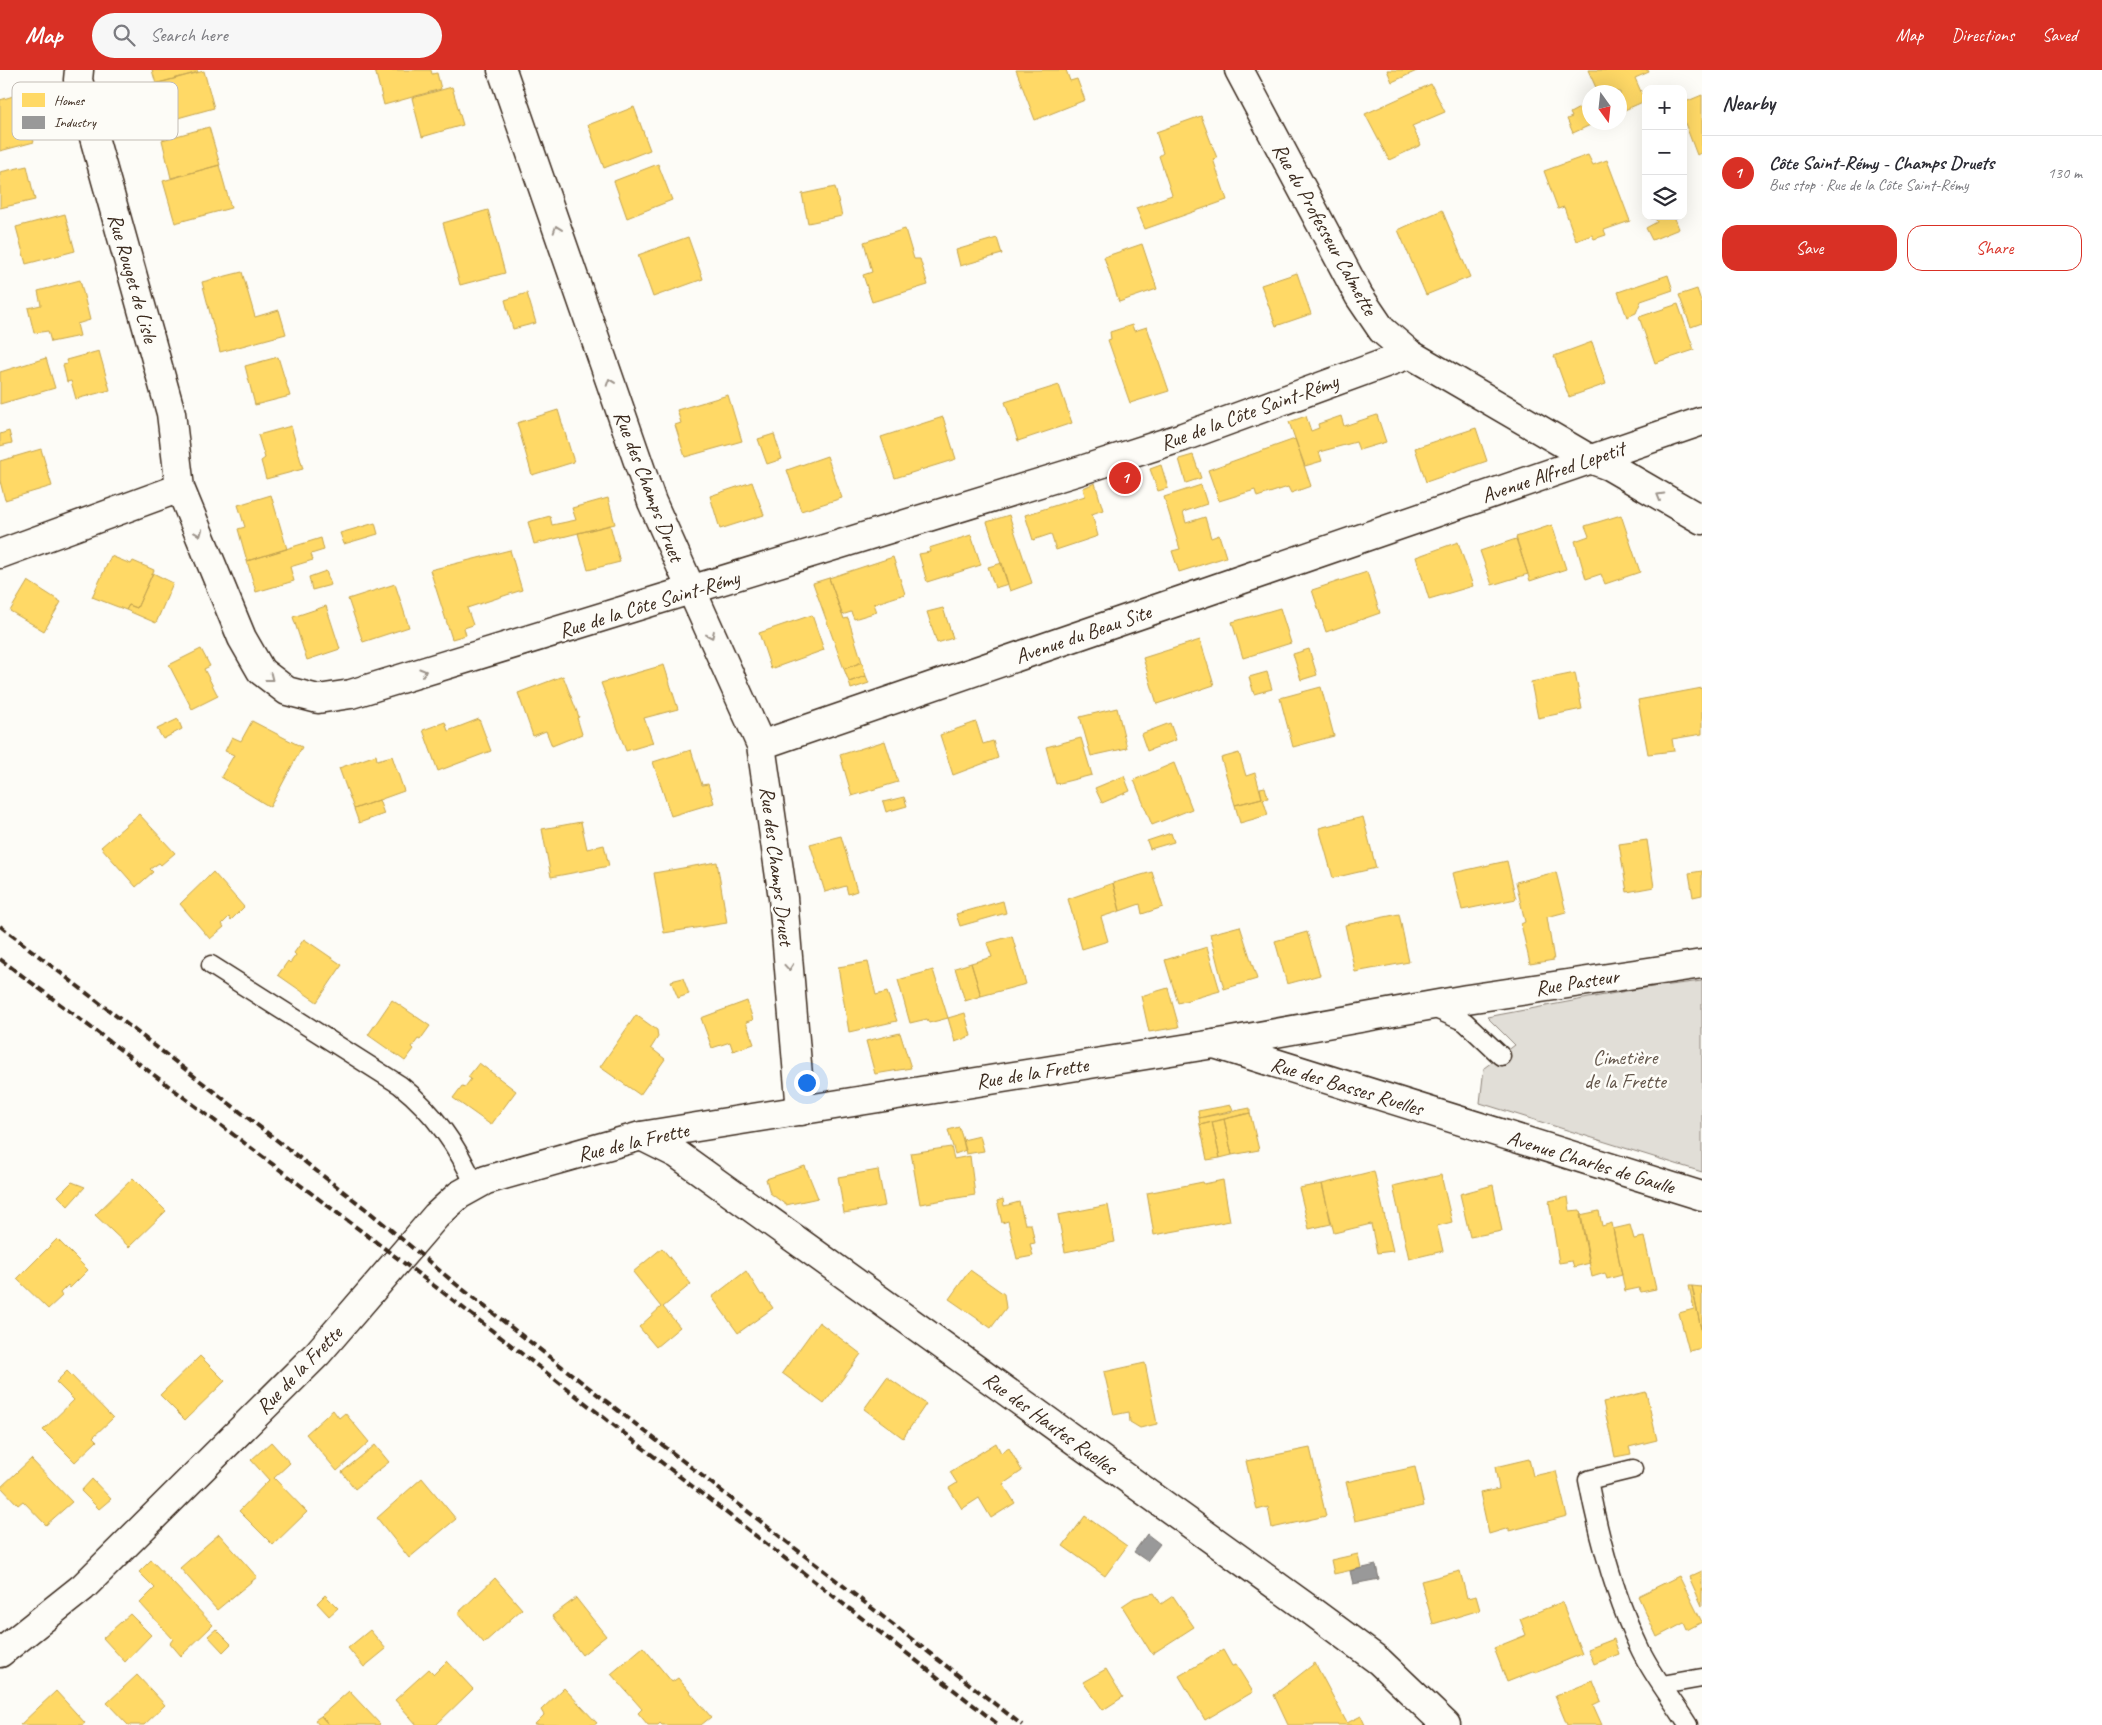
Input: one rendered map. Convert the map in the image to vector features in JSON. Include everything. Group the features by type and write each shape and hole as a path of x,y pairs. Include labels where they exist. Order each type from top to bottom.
{"street":[{"name":"Rue des Champs Druet","path":"502,70 652,502 690,591 762,745 784,898 801,1111"},
{"name":"Rue du Professeur Calmette","path":"1245,72 1360,296 1382,330 1410,354 1590,459 1609,466 1702,520"},
{"name":"Rue Rouget de Lisle","path":"95,140 171,414 180,488"},
{"name":"Rue de la Côte Saint-Rémy","path":"180,488 242,638 261,671 287,691 318,699 351,694 1183,438 1410,354"},
{"name":"Avenue Alfred Lepetit","path":"1404,524 1702,421"},
{"path":"0,554 180,488"},
{"name":"Avenue du Beau Site","path":"762,745 1404,524"},
{"name":"Rue Pasteur","path":"1442,1005 1702,964"},
{"name":"Rue de la Frette","path":"0,1653 90,1580 318,1353 436,1216 459,1195 486,1180 641,1136 1214,1044 1442,1005"},
{"name":"Rue des Basses Ruelles","path":"1214,1044 1480,1127"},
{"name":"Avenue Charles de Gaulle","path":"1480,1127 1702,1196"},
{"name":"Rue des Hautes Ruelles","path":"641,1136 676,1154 1306,1607 1379,1661 1446,1725"}],"lane":[{"path":"211,965 400,1085 418,1099 445,1132 467,1167 475,1186"},
{"path":"1442,1005 1465,1022 1501,1056"},
{"path":"1633,1470 1588,1480 1598,1533 1619,1595 1642,1651 1688,1725"},
{"path":"1662,1685 1702,1678"}],"green space":[{"name":"Cimetière de la Frette","path":"1702,981 1702,1172 1480,1103 1484,1068 1515,1045 1487,1017 1637,989"}],"building: Homes":[{"path":"152,70 197,70 198,72 163,82 155,82"},
{"path":"375,70 431,70 432,74 437,73 441,89 384,105"},
{"path":"1016,70 1066,70 1070,81 1077,79 1085,100 1035,120"},
{"path":"1387,70 1419,70 1392,82"},
{"path":"1588,70 1648,70 1649,72 1635,78 1642,94 1642,102 1627,109 1627,85 1595,85"},
{"path":"204,71 214,108 178,118 178,82 161,82"},
{"path":"1431,84 1445,112 1412,126 1421,145 1389,160 1365,114"},
{"path":"452,87 463,125 422,137 412,98"},
{"path":"1702,95 1702,152 1697,155 1687,129 1687,101"},
{"path":"12,96 12,140 33,140 34,142 0,151 0,100"},
{"path":"634,107 650,150 604,168 588,125"},
{"path":"1582,107 1582,129 1573,133 1567,119 1572,117 1570,113"},
{"path":"1201,116 1217,158 1213,159 1227,200 1145,229 1136,208 1172,195 1159,156 1163,153 1156,132"},
{"path":"209,127 220,165 171,178 162,140 178,140 178,136"},
{"path":"1588,155 1593,165 1607,160 1630,221 1604,230 1606,235 1594,239 1592,235 1576,241 1564,207 1558,209 1544,171"},
{"path":"658,164 672,200 627,218 614,181"},
{"path":"219,165 231,208 175,223 163,181"},
{"path":"27,166 35,200 0,208 0,172"},
{"path":"835,187 842,216 808,223 802,194"},
{"path":"488,210 505,273 460,285 443,223"},
{"path":"1442,210 1470,277 1426,295 1398,230"},
{"path":"65,214 75,251 26,264 16,227"},
{"path":"1656,220 1676,220 1679,229 1652,240 1646,228 1657,222"},
{"path":"905,229 914,259 920,259 928,285 872,302 863,275 872,272 864,242"},
{"path":"688,237 703,279 653,297 638,255"},
{"path":"997,238 1002,254 960,266 956,250"},
{"path":"1142,244 1157,289 1119,302 1104,257"},
{"path":"242,272 255,317 279,310 286,334 220,352 202,282"},
{"path":"1297,273 1311,314 1276,326 1261,285"},
{"path":"1668,275 1673,290 1641,301 1636,313 1627,317 1618,292"},
{"path":"80,280 90,320 77,324 80,336 51,342 48,331 34,333 28,308 41,305 38,291"},
{"path":"1697,289 1702,304 1702,323 1691,327 1679,295"},
{"path":"527,293 536,323 513,329 505,300"},
{"path":"1678,304 1694,350 1655,363 1639,317"},
{"path":"1132,325 1134,331 1147,327 1169,391 1130,403 1108,340 1111,339 1110,332"},
{"path":"1592,342 1606,384 1569,397 1554,356"},
{"path":"99,351 110,390 76,399 71,381 67,382 63,365 67,364 66,360"},
{"path":"278,357 290,396 255,405 245,366"},
{"path":"46,358 55,388 0,404 0,372"},
{"path":"1059,385 1072,423 1018,441 1005,402"},
{"path":"728,395 742,441 685,457 675,425 681,423 677,410"},
{"path":"558,410 574,462 532,475 517,423"},
{"path":"1377,415 1386,442 1359,450 1356,442 1319,452 1322,461 1305,466 1289,422 1306,416 1311,431 1319,428 1318,424 1341,416 1344,426"},
{"path":"943,417 956,459 895,478 881,437"},
{"path":"291,426 303,469 266,479 261,461 265,458 258,435"},
{"path":"1476,428 1487,461 1426,482 1415,448"},
{"path":"9,431 12,443 0,446 0,434"},
{"path":"774,434 782,459 767,464 758,439"},
{"path":"1295,439 1311,486 1291,493 1288,487 1257,497 1255,490 1219,501 1208,470"},
{"path":"41,449 52,486 5,500 0,481 0,461"},
{"path":"1193,455 1201,478 1186,483 1179,459"},
{"path":"827,456 842,498 801,511 787,470"},
{"path":"1161,465 1168,488 1158,491 1150,469"},
{"path":"752,482 764,515 720,529 710,496"},
{"path":"1095,483 1103,510 1092,514 1098,536 1056,550 1051,534 1033,540 1025,515 1085,496 1083,488"},
{"path":"1201,485 1207,504 1183,512 1186,523 1205,517 1211,538 1219,535 1226,557 1179,572 1172,551 1180,549 1164,497"},
{"path":"271,495 287,549 247,561 238,529 245,527 238,505"},
{"path":"608,498 615,524 534,544 528,522 550,516 552,525 576,520 572,508"},
{"path":"1009,515 1032,583 1010,591 987,522"},
{"path":"1621,515 1640,572 1605,584 1601,574 1586,579 1575,541 1589,536 1585,526"},
{"path":"375,523 378,534 344,544 340,533"},
{"path":"610,525 620,562 588,570 578,533"},
{"path":"1552,525 1566,569 1530,581 1516,537"},
{"path":"971,535 981,565 927,582 919,554 930,552 929,548"},
{"path":"321,538 324,550 311,554 313,560 290,567 294,581 256,592 247,561"},
{"path":"1516,539 1528,574 1492,585 1480,551"},
{"path":"1458,542 1473,586 1429,599 1416,557"},
{"path":"510,550 522,590 467,608 473,625 464,628 466,635 452,639 430,570"},
{"path":"111,556 131,564 133,561 154,570 137,608 129,605 126,610 92,597"},
{"path":"893,557 905,594 874,604 877,612 854,619 851,612 842,615 829,578"},
{"path":"1002,563 1008,584 995,588 988,567"},
{"path":"326,571 331,585 312,590 309,577"},
{"path":"1367,572 1380,613 1326,632 1312,590"},
{"path":"153,573 173,583 156,623 126,610 129,605 137,608"},
{"path":"829,578 844,619 848,618 862,662 844,669 813,583"},
{"path":"28,581 61,602 44,631 10,611"},
{"path":"395,584 409,627 363,642 348,599"},
{"path":"326,606 340,649 307,660 293,617"},
{"path":"943,608 953,638 937,643 927,612"},
{"path":"1280,608 1291,643 1243,658 1232,622"},
{"path":"812,615 824,650 771,669 759,633"},
{"path":"1200,640 1214,685 1157,704 1143,658"},
{"path":"201,649 210,666 204,669 218,696 192,709 169,665"},
{"path":"1309,649 1317,675 1301,680 1293,654"},
{"path":"862,662 866,676 849,682 844,669"},
{"path":"664,665 678,709 644,718 653,743 626,751 601,683"},
{"path":"1267,672 1272,689 1254,694 1249,677"},
{"path":"1575,673 1582,709 1538,718 1531,682"},
{"path":"563,676 579,717 577,718 582,734 552,746 546,731 533,736 518,693"},
{"path":"866,676 869,683 851,689 849,682"},
{"path":"1321,687 1334,736 1293,747 1280,698"},
{"path":"1702,688 1702,734 1672,739 1674,751 1648,754 1638,700"},
{"path":"1117,708 1127,748 1091,756 1080,717"},
{"path":"178,719 182,729 163,739 157,729"},
{"path":"479,719 491,751 438,771 423,730 445,722 448,731"},
{"path":"252,721 302,747 270,807 221,777 234,755 225,751 232,737 241,741"},
{"path":"976,722 983,744 993,741 998,758 953,775 940,735"},
{"path":"1170,723 1176,740 1147,751 1141,734"},
{"path":"1081,738 1092,775 1056,784 1046,747"},
{"path":"885,741 898,782 852,796 840,755"},
{"path":"691,750 702,785 708,784 714,803 671,816 653,762"},
{"path":"1239,753 1246,776 1255,773 1262,798 1235,805 1221,758"},
{"path":"376,755 377,760 392,756 404,791 354,809 339,768"},
{"path":"1174,763 1192,809 1152,825 1134,780"},
{"path":"1124,776 1130,791 1102,803 1095,788"},
{"path":"1265,787 1268,798 1263,799 1268,815 1240,823 1235,805 1262,798 1260,788"},
{"path":"904,797 907,806 886,812 883,802"},
{"path":"379,800 384,814 359,823 354,809"},
{"path":"139,814 175,853 161,865 159,863 150,869 153,872 136,887 101,847"},
{"path":"1363,817 1376,868 1333,878 1319,828"},
{"path":"581,822 587,849 604,845 609,866 551,877 542,829"},
{"path":"1171,833 1174,842 1150,849 1147,841"},
{"path":"841,836 857,891 848,894 846,886 825,892 810,844"},
{"path":"1647,840 1654,887 1627,892 1619,844"},
{"path":"1507,861 1516,899 1462,910 1453,873"},
{"path":"717,862 727,923 664,933 654,873"},
{"path":"1702,871 1702,895 1693,897 1689,873"},
{"path":"213,872 244,907 231,920 229,917 222,924 224,927 210,939 180,904"},
{"path":"1152,872 1163,907 1142,914 1140,904 1120,911 1113,883"},
{"path":"1556,872 1566,912 1547,917 1554,960 1530,964 1521,924 1525,922 1516,882"},
{"path":"1113,883 1120,911 1101,917 1108,941 1082,949 1068,899"},
{"path":"1003,901 1006,913 960,926 956,914"},
{"path":"1399,914 1409,962 1355,972 1345,925"},
{"path":"1240,926 1257,979 1224,989 1210,934"},
{"path":"1307,932 1320,975 1287,984 1275,941"},
{"path":"1012,936 1026,984 981,996 971,963 992,957 987,943"},
{"path":"304,939 342,965 317,1002 278,975 288,961 290,963 296,955 294,953"},
{"path":"1207,947 1220,991 1178,1003 1165,960"},
{"path":"868,962 876,995 887,992 897,1021 849,1032 838,967"},
{"path":"971,963 981,996 965,1001 955,968"},
{"path":"933,970 948,1018 929,1023 927,1019 910,1023 898,980"},
{"path":"683,978 689,994 678,998 671,981"},
{"path":"1168,988 1179,1027 1149,1032 1141,996"},
{"path":"392,1000 430,1026 420,1040 418,1039 412,1047 414,1049 405,1061 368,1035"},
{"path":"747,1001 753,1020 746,1022 754,1044 733,1051 730,1042 712,1048 701,1018"},
{"path":"965,1013 971,1036 955,1042 948,1018"},
{"path":"636,1015 657,1030 658,1037 651,1048 665,1059 640,1095 600,1067"},
{"path":"900,1033 911,1068 875,1074 866,1041"},
{"path":"479,1063 516,1091 491,1125 453,1098 462,1086 465,1087 471,1079 468,1077"},
{"path":"1231,1105 1233,1110 1199,1118 1198,1111"},
{"path":"1250,1108 1250,1113 1200,1125 1199,1118"},
{"path":"1250,1113 1259,1150 1232,1155 1224,1119"},
{"path":"1224,1119 1232,1155 1220,1158 1212,1122"},
{"path":"1212,1122 1220,1158 1207,1160 1200,1125"},
{"path":"959,1127 966,1150 955,1154 948,1130"},
{"path":"980,1136 984,1151 966,1154 963,1140"},
{"path":"951,1147 954,1159 970,1156 975,1195 920,1204 911,1153"},
{"path":"805,1166 818,1198 786,1205 770,1193 766,1179"},
{"path":"878,1170 885,1206 844,1213 838,1177"},
{"path":"1374,1171 1393,1251 1377,1253 1371,1224 1334,1233 1322,1184"},
{"path":"1441,1175 1452,1222 1437,1226 1443,1251 1409,1259 1393,1186"},
{"path":"133,1178 166,1211 129,1247 95,1215"},
{"path":"1223,1180 1230,1221 1154,1235 1147,1193"},
{"path":"72,1182 85,1187 68,1206 58,1196"},
{"path":"1322,1184 1331,1224 1309,1229 1299,1188"},
{"path":"1493,1185 1502,1231 1470,1237 1460,1194"},
{"path":"1568,1197 1570,1211 1580,1210 1590,1263 1574,1267 1572,1261 1559,1263 1549,1201"},
{"path":"1003,1199 1004,1206 1019,1202 1025,1224 1031,1224 1035,1243 1030,1244 1033,1256 1017,1259 1008,1221 1002,1223 997,1201"},
{"path":"1108,1205 1115,1242 1065,1252 1058,1215"},
{"path":"1599,1211 1602,1226 1612,1223 1622,1275 1607,1279 1605,1273 1592,1277 1580,1215"},
{"path":"1630,1225 1634,1239 1644,1237 1656,1289 1641,1292 1639,1288 1625,1291 1613,1229"},
{"path":"57,1239 88,1270 70,1288 68,1285 60,1293 62,1296 48,1309 17,1279"},
{"path":"662,1248 691,1284 663,1307 680,1327 656,1347 639,1327 661,1307 633,1272"},
{"path":"970,1270 1004,1294 1006,1308 991,1328 949,1299"},
{"path":"746,1271 761,1295 763,1294 773,1308 738,1333 712,1297"},
{"path":"1689,1286 1692,1286 1702,1334 1702,1348 1689,1351 1679,1313 1694,1309"},
{"path":"1692,1286 1702,1287 1702,1334"},
{"path":"819,1322 861,1354 824,1404 782,1373"},
{"path":"200,1356 225,1381 185,1420 160,1395"},
{"path":"1145,1363 1157,1424 1140,1428 1130,1422 1129,1412 1114,1415 1104,1372"},
{"path":"67,1371 113,1418 93,1437 97,1441 75,1462 43,1430 74,1400 56,1382"},
{"path":"887,1377 926,1404 903,1438 864,1409"},
{"path":"1646,1392 1657,1440 1629,1447 1631,1454 1615,1457 1603,1402"},
{"path":"333,1410 339,1418 345,1413 369,1442 337,1471 306,1434"},
{"path":"271,1442 290,1463 274,1478 307,1512 273,1545 239,1511 269,1480 251,1460"},
{"path":"996,1443 1001,1453 1009,1448 1022,1471 1003,1484 1015,1503 991,1518 979,1498 962,1509 949,1488 957,1483 950,1472"},
{"path":"375,1445 389,1462 355,1489 342,1472"},
{"path":"1310,1448 1326,1516 1272,1528 1268,1507 1257,1510 1246,1461"},
{"path":"31,1459 72,1502 46,1525 23,1501 18,1505 1,1487"},
{"path":"1529,1459 1533,1476 1556,1471 1567,1516 1509,1531 1509,1528 1489,1534 1480,1493 1499,1489 1495,1467"},
{"path":"1415,1467 1424,1506 1355,1521 1346,1482"},
{"path":"422,1478 456,1519 409,1558 377,1518"},
{"path":"92,1479 111,1499 99,1509 81,1491"},
{"path":"1085,1516 1127,1546 1105,1576 1063,1546"},
{"path":"219,1534 257,1577 217,1610 180,1568"},
{"path":"1358,1554 1361,1568 1334,1574 1331,1560"},
{"path":"151,1560 213,1625 181,1656 170,1643 173,1639 140,1603 155,1588 139,1572"},
{"path":"1460,1571 1467,1598 1476,1596 1480,1610 1433,1624 1421,1581"},
{"path":"1702,1571 1702,1606 1689,1577"},
{"path":"1679,1576 1702,1622 1687,1630 1684,1623 1657,1637 1638,1596"},
{"path":"495,1578 522,1609 484,1643 458,1613"},
{"path":"1154,1593 1161,1604 1173,1596 1194,1627 1152,1654 1122,1606 1134,1598"},
{"path":"325,1595 338,1608 329,1616 317,1603"},
{"path":"576,1598 606,1636 582,1655 552,1616"},
{"path":"1562,1602 1582,1654 1536,1673 1535,1671 1507,1682 1494,1648 1526,1635 1520,1619"},
{"path":"130,1614 151,1635 125,1662 103,1638"},
{"path":"216,1629 231,1644 223,1652 208,1636"},
{"path":"370,1630 386,1649 364,1667 348,1648"},
{"path":"1614,1639 1619,1654 1594,1664 1588,1649"},
{"path":"643,1647 672,1682 678,1678 711,1717 701,1725 662,1725 660,1723 658,1725 648,1725 638,1713 642,1709 611,1674"},
{"path":"1223,1650 1232,1666 1236,1665 1253,1692 1205,1720 1179,1676"},
{"path":"447,1661 473,1689 436,1725 417,1725 395,1700 429,1669 434,1674"},
{"path":"1315,1663 1347,1723 1361,1716 1365,1725 1288,1725 1274,1695"},
{"path":"1106,1669 1123,1697 1103,1710 1083,1682"},
{"path":"137,1675 165,1705 144,1725 128,1725 107,1703"},
{"path":"1593,1681 1601,1701 1593,1705 1602,1725 1567,1725 1555,1696"},
{"path":"564,1688 597,1723 594,1725 534,1725 544,1715 541,1710"},
{"path":"56,1691 85,1723 82,1725 20,1725"},
{"path":"349,1691 379,1725 329,1725 321,1716"},
{"path":"321,1716 329,1725 319,1725 315,1720"}],"building: Industry":[{"path":"1147,1534 1160,1544 1147,1561 1134,1552"},
{"path":"1376,1565 1379,1579 1353,1584 1350,1571"}],"railway":[{"path":"0,926 367,1210 457,1285 1022,1725"},
{"path":"0,959 449,1297 999,1725"}],"place":[{"name":"Côte Saint-Rémy - Champs Druets","path":"1125,478"}]}
